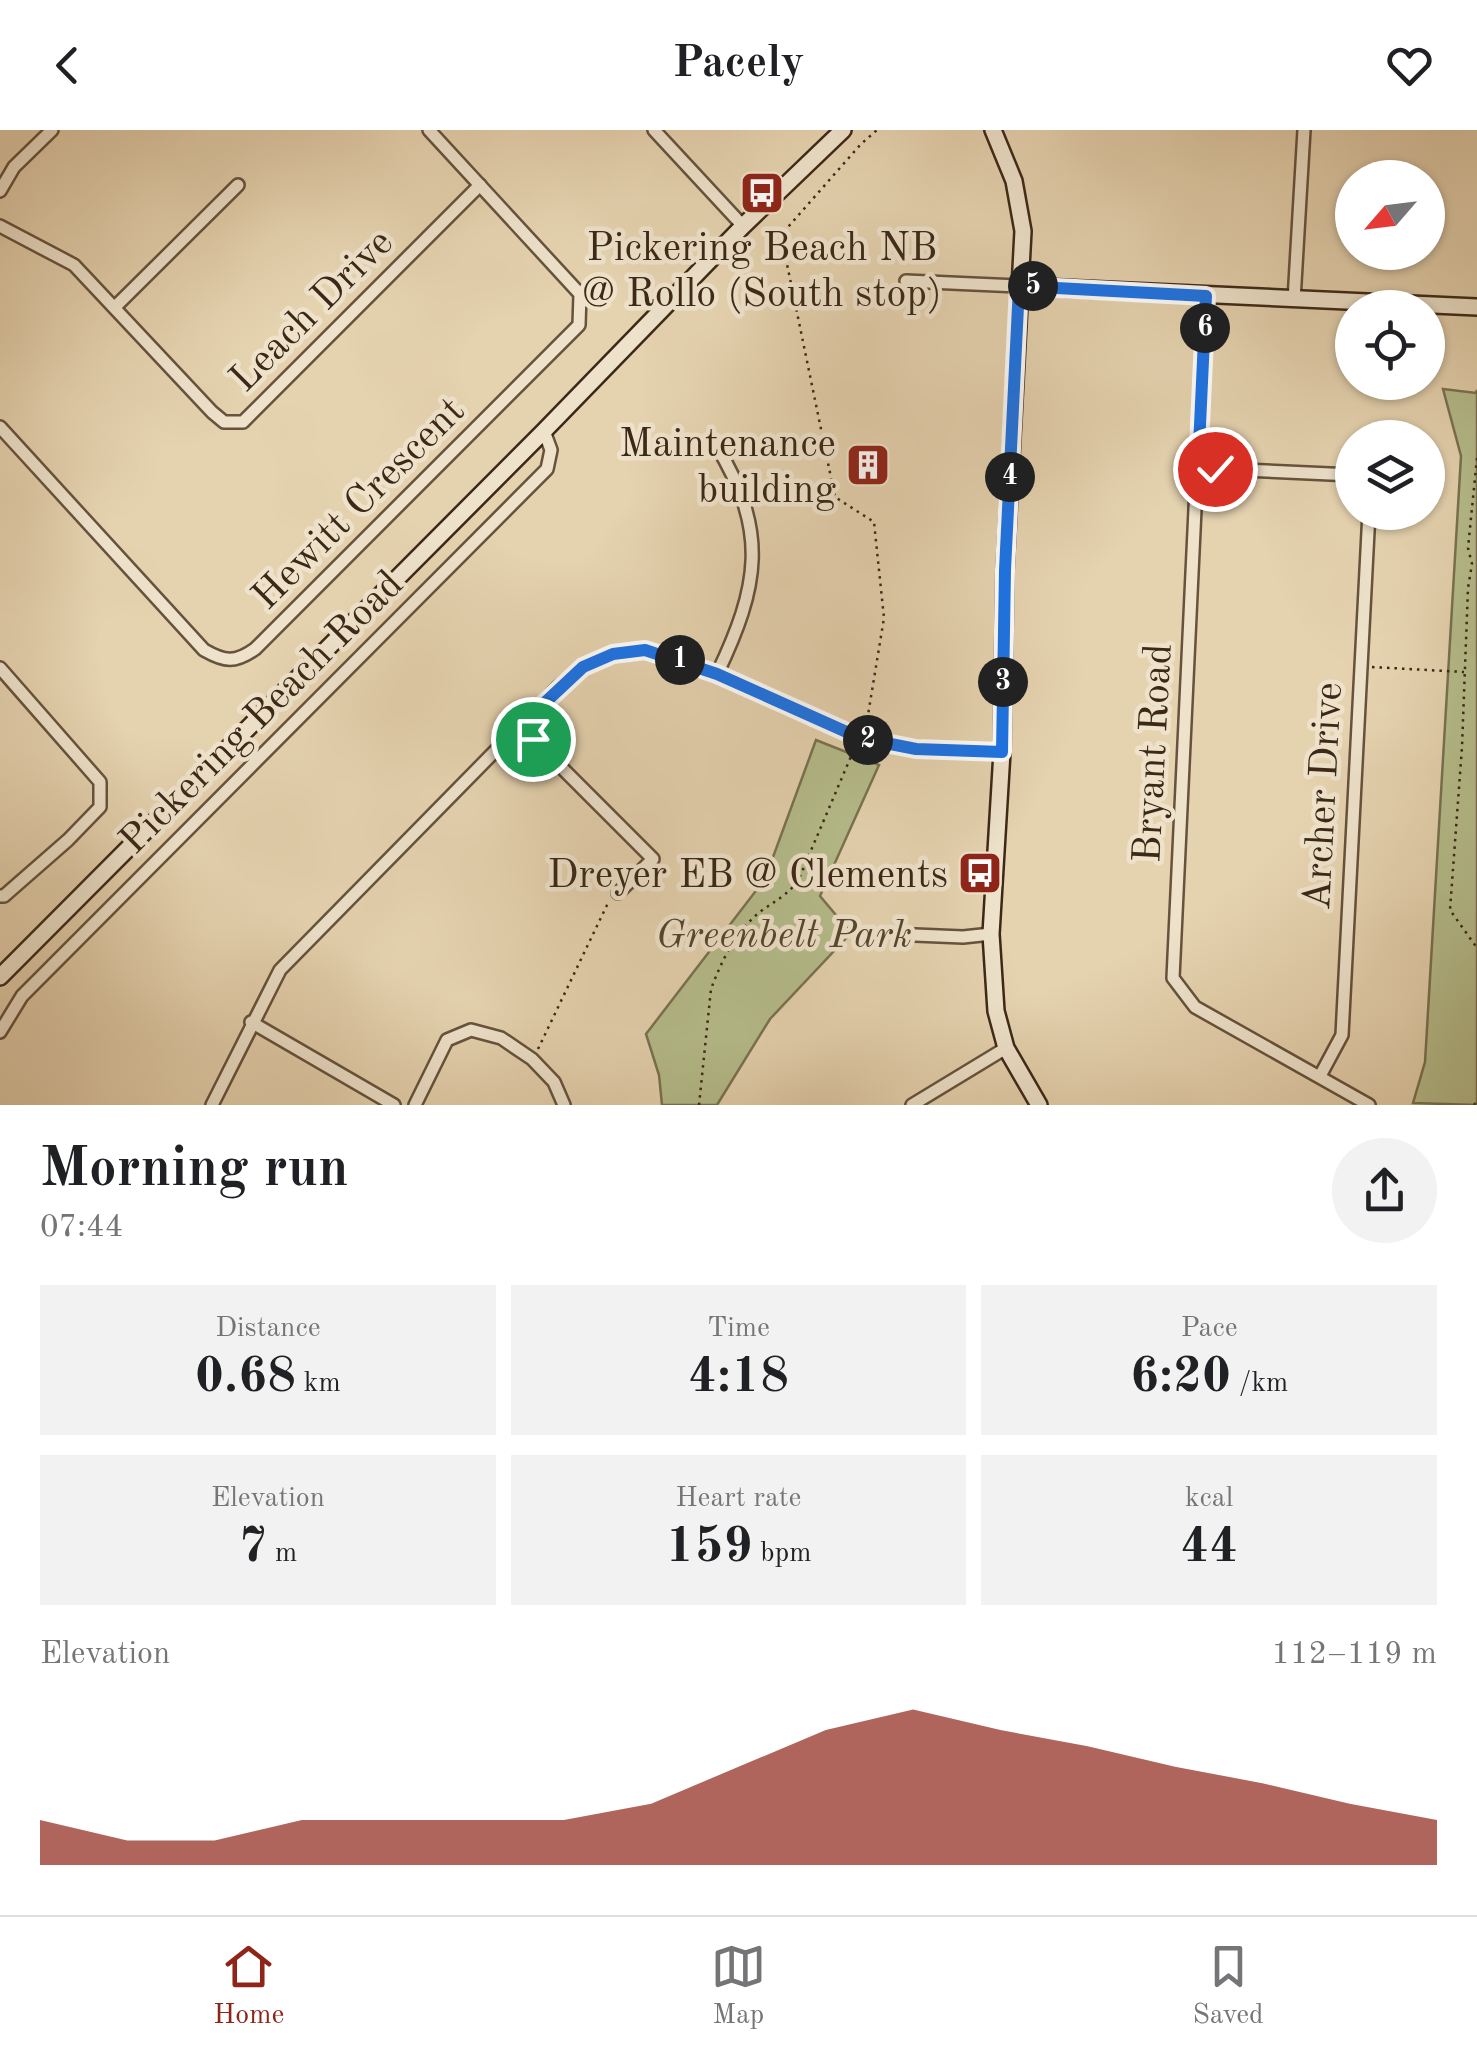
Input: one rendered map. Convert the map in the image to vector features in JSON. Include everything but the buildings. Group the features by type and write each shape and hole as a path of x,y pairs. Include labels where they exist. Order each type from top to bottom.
{"street":[{"path":"0,192 14,166 52,130"},
{"name":"Hewitt Crescent","path":"0,427 204,650 224,661 242,659 578,325 580,294 430,130"},
{"path":"654,130 744,226"},
{"name":"Pickering Beach Road","path":"0,977 843,130"},
{"path":"992,130 1014,181 1022,231 1005,570 1002,752 990,934 996,1011 1006,1048 1039,1105"},
{"path":"1294,300 1300,131"},
{"path":"116,306 238,185"},
{"name":"Leach Drive","path":"0,226 74,265 212,412 224,422 243,422 480,185"},
{"path":"906,281 1477,307"},
{"name":"Bryant Road","path":"1206,296 1173,978 1194,1007 1368,1105"},
{"name":"Pickering Beach Road","path":"0,1032 22,996 547,468 551,450 544,431"},
{"path":"716,445 746,506 752,540 750,592 740,625 717,674"},
{"path":"1198,468 1335,474"},
{"name":"Archer Drive","path":"1320,1076 1342,1035 1368,530"},
{"path":"212,1105 280,970 583,667 613,654 645,650 717,674 860,738 916,749 1002,752"},
{"path":"0,668 100,782 100,808 0,896"},
{"path":"520,726 653,859 618,892"},
{"path":"915,935 990,934"},
{"path":"252,1022 394,1105"},
{"path":"415,1105 447,1040 470,1030 501,1038 532,1059 554,1082 564,1105"},
{"path":"912,1105 1006,1048"}],"path":[{"path":"698,1105 711,989 716,976 731,946 751,920 784,898 798,881 869,722 884,618 874,522 836,498 781,235 878,130"},
{"path":"1477,458 1468,548 1475,564 1468,588 1450,910 1477,948"},
{"path":"1360,666 1466,672"},
{"path":"532,1059 606,905 618,892"}],"green space":[{"path":"1445,389 1476,393 1477,390 1477,1105 1413,1103 1425,1062 1461,456"},
{"name":"Greenbelt Park","path":"816,740 879,765 820,896 851,933 770,1019 717,1105 662,1105 659,1075 646,1034 765,879"}],"place":[{"name":"Pickering Beach NB @ Rollo (South stop)","path":"762,193"},
{"name":"Maintenance building","path":"868,465"},
{"name":"Dreyer EB @ Clements","path":"980,873"}],"route":[{"path":"533,739 520,726 583,667 613,654 645,650 717,674 860,738 916,749 1002,752 1005,570 1019,286 1206,296 1198,468 1215,469"}]}
